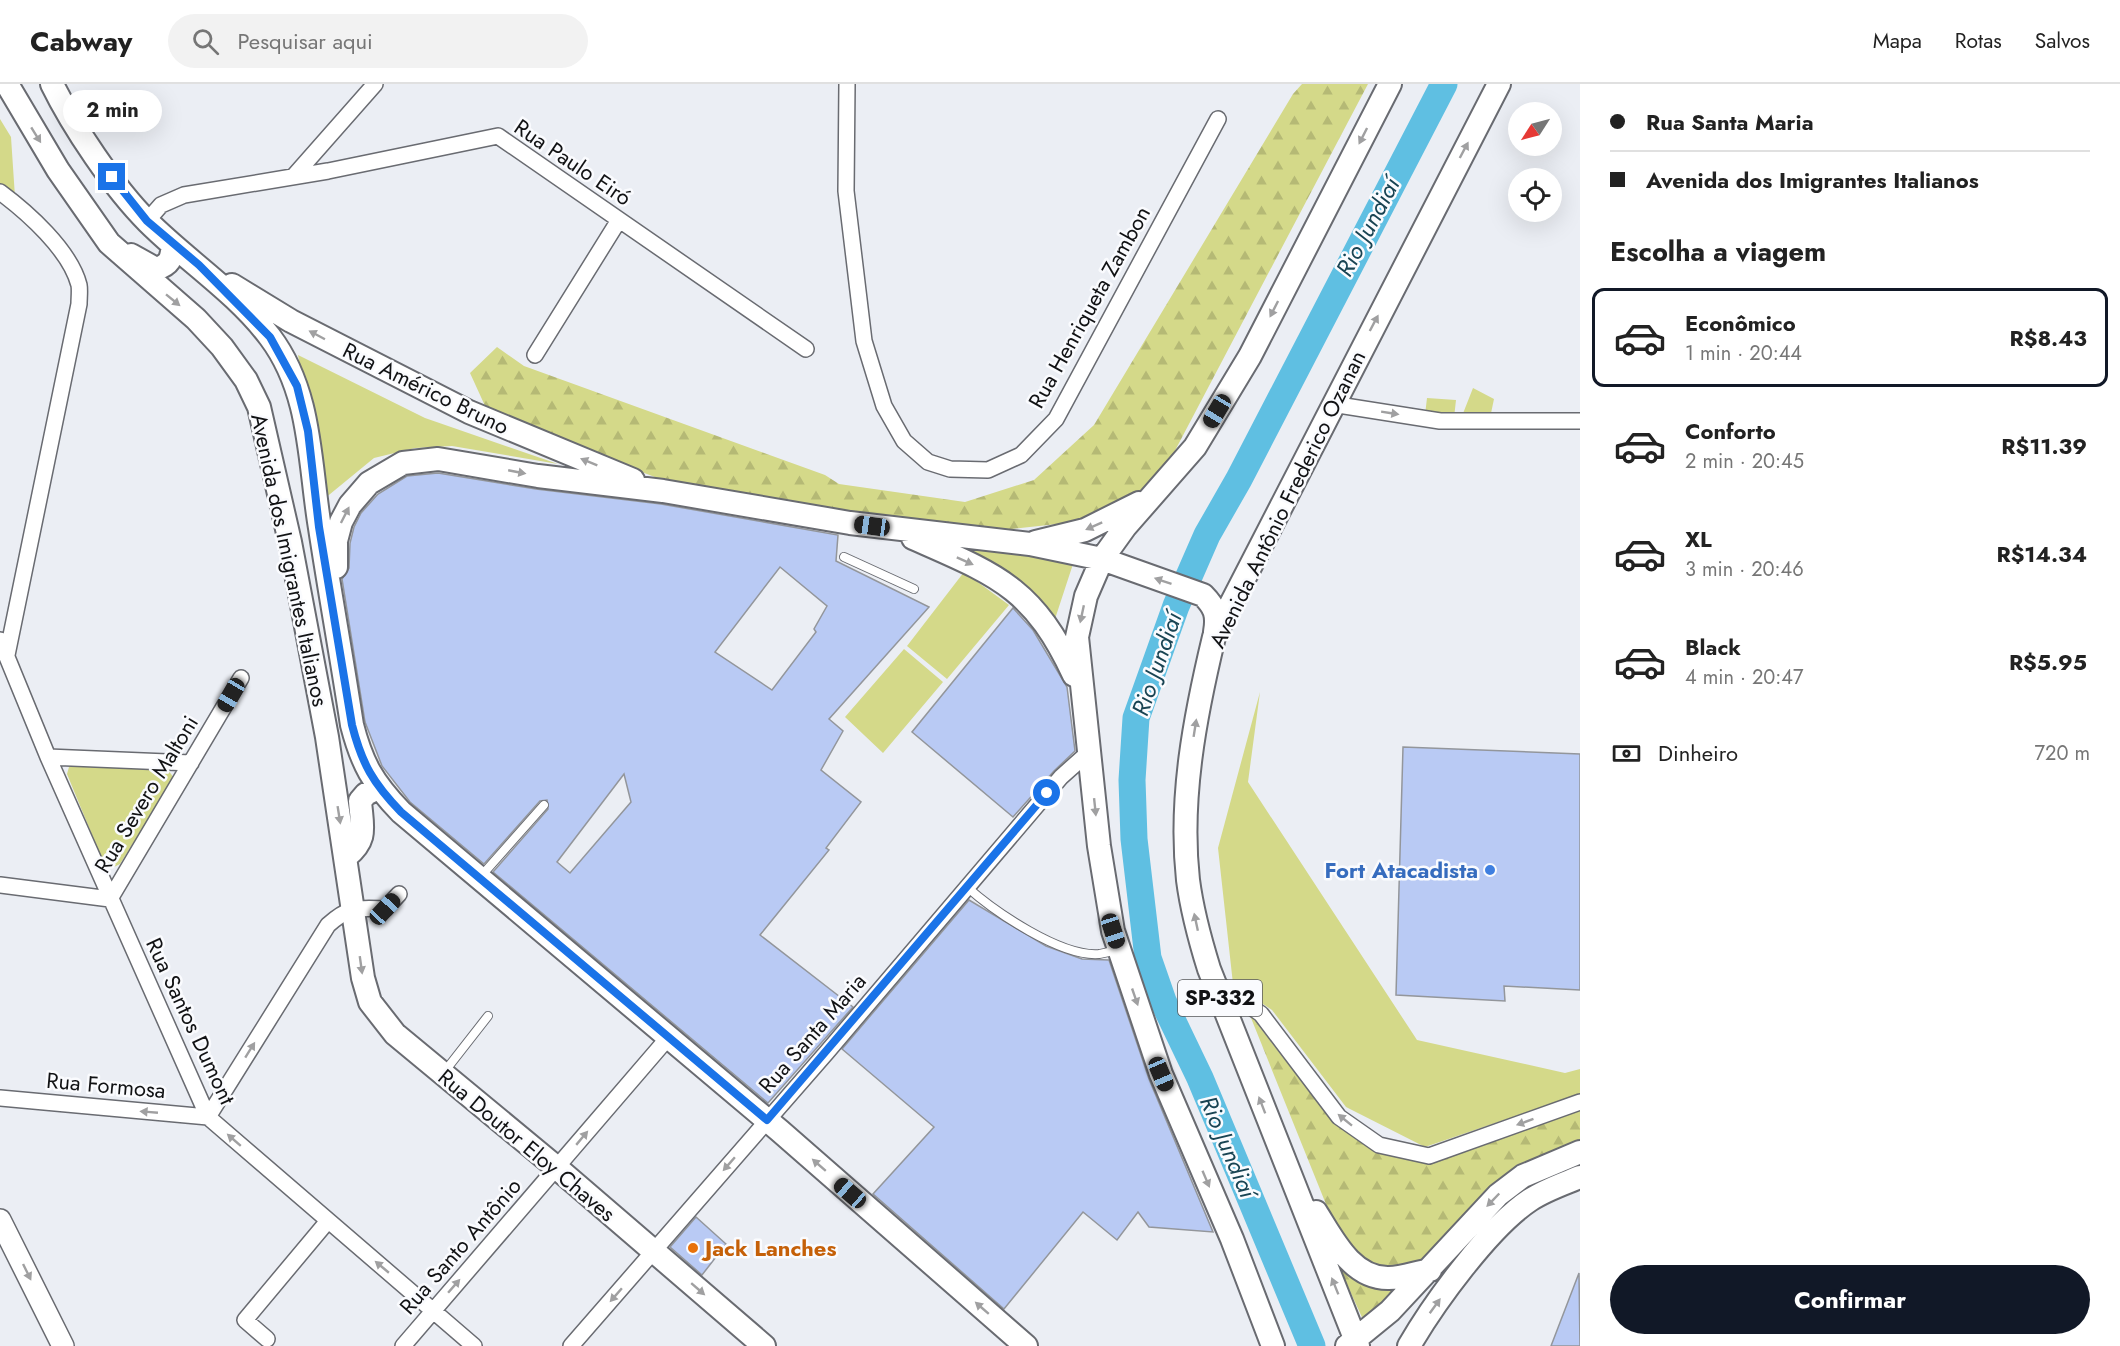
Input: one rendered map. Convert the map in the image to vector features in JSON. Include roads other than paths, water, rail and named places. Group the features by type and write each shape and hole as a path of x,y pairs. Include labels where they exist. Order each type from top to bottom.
{"main road":[{"name":"Avenida dos Imigrantes Italianos","path":"7,84 20,110 58,170 109,243 196,319 222,347 246,380 259,407 290,542 327,737 354,907"},
{"path":"1273,1346 1232,1239 1161,1074 1113,931 1099,846 1077,637 1086,596 1102,559 1125,528 1195,447 1250,356 1390,84"},
{"name":"Avenida Antônio Frederico Ozanan","path":"1354,1344 1213,981 1196,924 1188,881 1186,796 1201,694 1214,637 1498,84"},
{"name":"Avenida dos Imigrantes Italianos","path":"54,86 100,162 147,221 199,265 270,337 297,386 308,431 319,527 332,592 352,725 359,753 374,782 401,812 667,1039 767,1120 1026,1346"},
{"path":"109,243 156,268 166,266 171,260 173,244"},
{"name":"Rua Américo Bruno","path":"199,265 291,321 469,412 663,491"},
{"path":"332,592 336,541 341,522 350,505 369,483 403,463 448,460 538,476 663,491 893,529 1030,544 1102,559 1203,595 1213,605 1218,617 1214,637"},
{"path":"1030,544 1085,530 1129,510 1163,486"},
{"path":"893,529 982,568 1010,585 1030,604 1060,644 1083,693"},
{"path":"327,737 346,777 353,783 374,782"},
{"path":"346,857 358,847 362,839 360,801 374,782"},
{"name":"Rua Doutor Eloy Chaves","path":"354,907 363,978 370,1002 395,1034 557,1168 764,1346"},
{"path":"1354,1344 1390,1311 1498,1195 1523,1176 1580,1152"},
{"path":"1286,1167 1349,1261 1363,1272 1388,1278 1430,1269"},
{"path":"1409,1346 1463,1269 1506,1220 1529,1201 1580,1177"},
{"path":"0,1220 63,1346"}],"street":[{"path":"293,177 375,84"},
{"name":"Rua Henriqueta Zambon","path":"847,84 846,191 864,341 884,406 904,441 928,462 950,469 988,470 1021,455 1056,419 1218,119"},
{"name":"Rua Paulo Eiró","path":"147,221 161,205 184,195 293,177 498,136 806,349"},
{"path":"0,192 44,231 67,260 79,285 79,304 7,655"},
{"path":"535,355 620,220"},
{"path":"1332,404 1440,421 1580,421"},
{"name":"Rua Santos Dumont","path":"0,640 48,757 208,1117 327,1222 474,1346"},
{"name":"Rua Severo Maltoni","path":"0,885 110,899 241,678"},
{"name":"Rua Santa Maria","path":"571,1346 1061,777 1089,752"},
{"path":"48,757 191,763"},
{"path":"208,1117 328,925 340,914 354,907 385,909 399,894"},
{"path":"1213,981 1262,1014 1340,1117 1379,1145 1429,1156 1580,1102"},
{"name":"Rua Santo Antônio","path":"403,1346 667,1039"},
{"name":"Rua Formosa","path":"0,1098 208,1117"},
{"path":"267,1339 245,1320 327,1222"}],"lane":[{"path":"844,557 914,589"},
{"path":"478,878 544,805"},
{"path":"967,887 981,899 1033,932 1070,949 1098,954 1120,950"},
{"path":"442,1075 488,1016"}],"waterway":[{"name":"Rio Jundiaí","path":"1312,1346 1200,1078 1163,1001 1148,958 1134,839 1132,780 1136,718 1176,606 1207,535 1239,479 1444,84"}],"place":[{"name":"Fort Atacadista","path":"1490,870"},
{"name":"Jack Lanches","path":"693,1248"}]}
